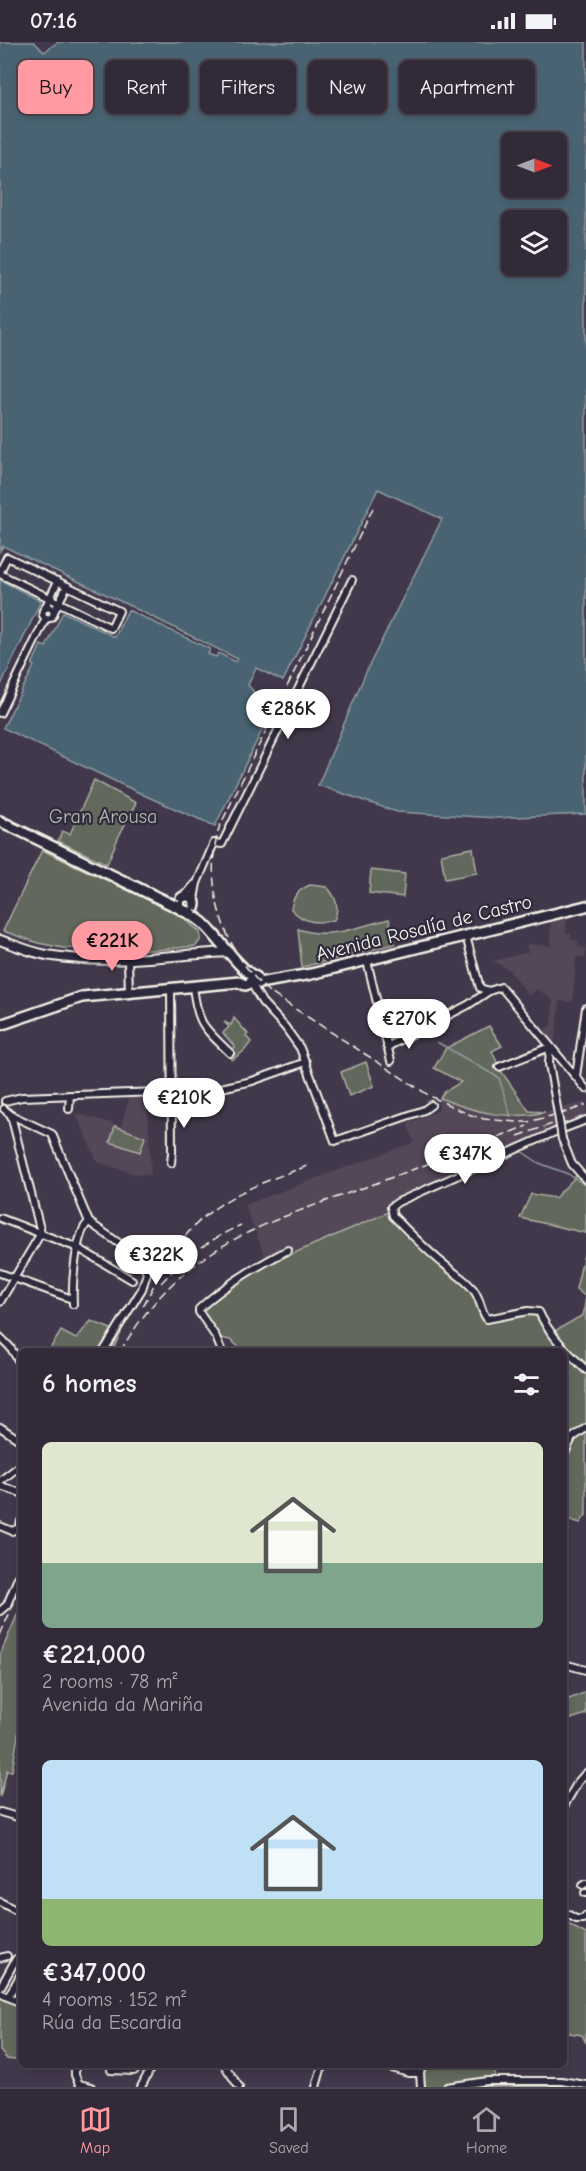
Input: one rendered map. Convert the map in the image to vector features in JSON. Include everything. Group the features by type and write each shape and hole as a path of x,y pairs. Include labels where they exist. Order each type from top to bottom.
{"main road":[{"path":"0,821 184,910 203,922"},
{"path":"168,903 189,900"},
{"path":"184,910 180,905 189,900"},
{"path":"189,900 203,922 229,952 246,979"},
{"name":"Avenida Rosalía de Castro","path":"0,1025 75,998 193,987 246,979 260,982 305,975 586,906"}],"street":[{"path":"7,557 119,611 111,628 0,573 7,557"},
{"path":"189,900 214,843 222,844 243,804 352,580"},
{"path":"0,712 45,618 43,613 58,581"},
{"path":"45,618 52,617 67,586"},
{"path":"45,608 50,608 54,612"},
{"path":"466,936 478,985 482,990 489,991"},
{"path":"0,940 51,956 128,960 229,952"},
{"path":"128,960 129,993"},
{"path":"367,961 391,1061"},
{"path":"246,979 293,1038 306,1062 335,1141 424,1110 430,1105"},
{"path":"193,987 196,1012 202,1024 230,1053"},
{"path":"387,1047 489,991 501,987 586,1089"},
{"path":"171,989 171,1163"},
{"path":"576,1076 586,1008"},
{"path":"499,1067 550,1047"},
{"path":"550,1047 549,1064 562,1139 572,1164 586,1180"},
{"path":"3,1099 212,1090 238,1085 306,1062"},
{"path":"69,1109 70,1095"},
{"path":"3,1099 7,1104 2,1110 52,1134 89,1222 137,1257 147,1273 142,1289 105,1348"},
{"path":"0,1302 41,1233 11,1116"},
{"path":"565,1348 549,1331 539,1312 528,1311 487,1319 481,1302 466,1281 454,1270 447,1268 421,1244 393,1216 391,1207 408,1197 544,1136 586,1120"},
{"path":"0,1218 78,1248 132,1280"},
{"path":"0,1273 72,1301 78,1248 84,1226 89,1222"},
{"path":"220,1348 199,1309 267,1261 288,1250"},
{"path":"0,1337 18,1360"},
{"path":"567,1350 586,1370"},
{"path":"0,1427 18,1439"},
{"path":"567,1449 572,1438 586,1428"},
{"path":"0,1481 18,1467"},
{"path":"0,1486 18,1492"},
{"path":"0,1526 12,1531 18,1528"},
{"path":"0,1611 7,1605 18,1578"},
{"path":"567,1665 586,1670"},
{"path":"567,1801 586,1773"},
{"path":"0,1812 18,1817"},
{"path":"0,1902 18,1911"},
{"path":"568,1913 578,1919 586,1916"},
{"path":"0,1958 8,1956"},
{"path":"0,1988 16,1959"},
{"path":"9,1997 18,1980"},
{"path":"0,1993 18,2002"},
{"path":"75,2068 79,2084 91,2087"},
{"path":"111,2070 134,2071 138,2068"},
{"path":"141,2087 151,2068"},
{"path":"226,2068 238,2087"},
{"path":"316,2087 321,2068"},
{"path":"392,2068 408,2073 420,2073"},
{"path":"421,2068 421,2087"},
{"path":"447,2087 487,2081 561,2081 586,2085"}],"shaded area":[{"path":"567,911 566,933 571,934 571,940 578,940 578,946 586,949 586,957 576,957 573,1002 560,1001 555,1039 552,1045 541,1034 552,1024 553,1000 537,989 529,996 509,970 493,961 528,952 526,944 551,946 550,915"},
{"path":"147,1097 151,1175 135,1174 97,1162 76,1113 121,1126 129,1098"},
{"path":"440,1098 500,1116 525,1117 586,1102 586,1123 437,1184 399,1202 391,1211 269,1265 244,1205 414,1142 407,1123 438,1111"}],"green space":[{"name":"Gran Arousa","path":"94,780 136,803 107,864 58,841 62,831 70,834"},
{"path":"473,848 477,873 445,879 441,854"},
{"path":"42,850 181,916 200,932 201,939 196,946 156,950 63,948 38,943 3,931"},
{"path":"371,870 405,874 403,897 369,893"},
{"path":"310,885 327,887 333,895 337,906 334,920 322,922 306,920 291,909 297,894"},
{"path":"389,919 395,944 302,967 298,929 333,933"},
{"path":"234,1018 248,1034 246,1036 251,1042 232,1060 230,1058 235,1054 232,1050 235,1047 223,1033 229,1027 224,1022 231,1025"},
{"path":"489,1026 502,1046 492,1051 501,1071 529,1111 545,1112 518,1116 492,1114 440,1098 444,1092 461,1082 434,1068 446,1048"},
{"path":"366,1062 374,1086 349,1096 341,1072"},
{"path":"115,1126 145,1137 140,1152 110,1142"},
{"path":"579,1173 586,1180 586,1233 520,1218 531,1194 555,1198"},
{"path":"391,1211 393,1216 466,1281 487,1319 539,1312 549,1331 555,1331 583,1315 586,1297 586,1515 580,1523 567,1519 567,1348 240,1348 230,1340 216,1337 199,1309 267,1261 269,1264"},
{"path":"586,1246 586,1297 576,1289"},
{"path":"91,1321 121,1333 114,1348 50,1348 61,1331 76,1339"},
{"path":"18,1613 18,1736 12,1771 7,1770 0,1797 0,1655"},
{"path":"586,1692 586,1714 568,1720 567,1700"},
{"path":"567,1924 586,1934 586,2043 582,2035 567,2032"},
{"path":"0,1996 18,2005 18,2061 7,2059 0,2051"},
{"path":"422,2068 496,2068 493,2081 561,2081 586,2087 421,2087"}],"water":[{"path":"0,42 34,42 44,52 58,42 586,42 586,814 497,818 397,812 318,785 366,672 442,519 378,489 283,681 256,668 248,685 271,712 215,826 3,728 34,666 32,665 41,645 46,647 63,612 115,637 128,610 210,649 208,654 216,657 218,653 236,662 238,659 3,546 0,551"},
{"path":"0,580 41,601 0,687"}],"waterway":[{"path":"437,1042 499,1078 511,1117"},
{"path":"521,1151 539,1163 568,1174 586,1186"}],"railway":[{"path":"373,508 219,828 214,850 213,872 215,895 221,917 240,958 269,992 430,1096 484,1119 528,1122 566,1112"},
{"path":"0,816 180,901 201,913 225,937"},
{"path":"558,1115 586,1105"},
{"path":"518,1136 558,1122"},
{"path":"123,1348 144,1315 171,1285 199,1261 229,1242 297,1212 527,1126"},
{"path":"143,1306 169,1258 183,1239 213,1210 247,1190 307,1166"},
{"path":"161,1283 198,1250 241,1225"},
{"path":"0,1635 18,1594"}]}
